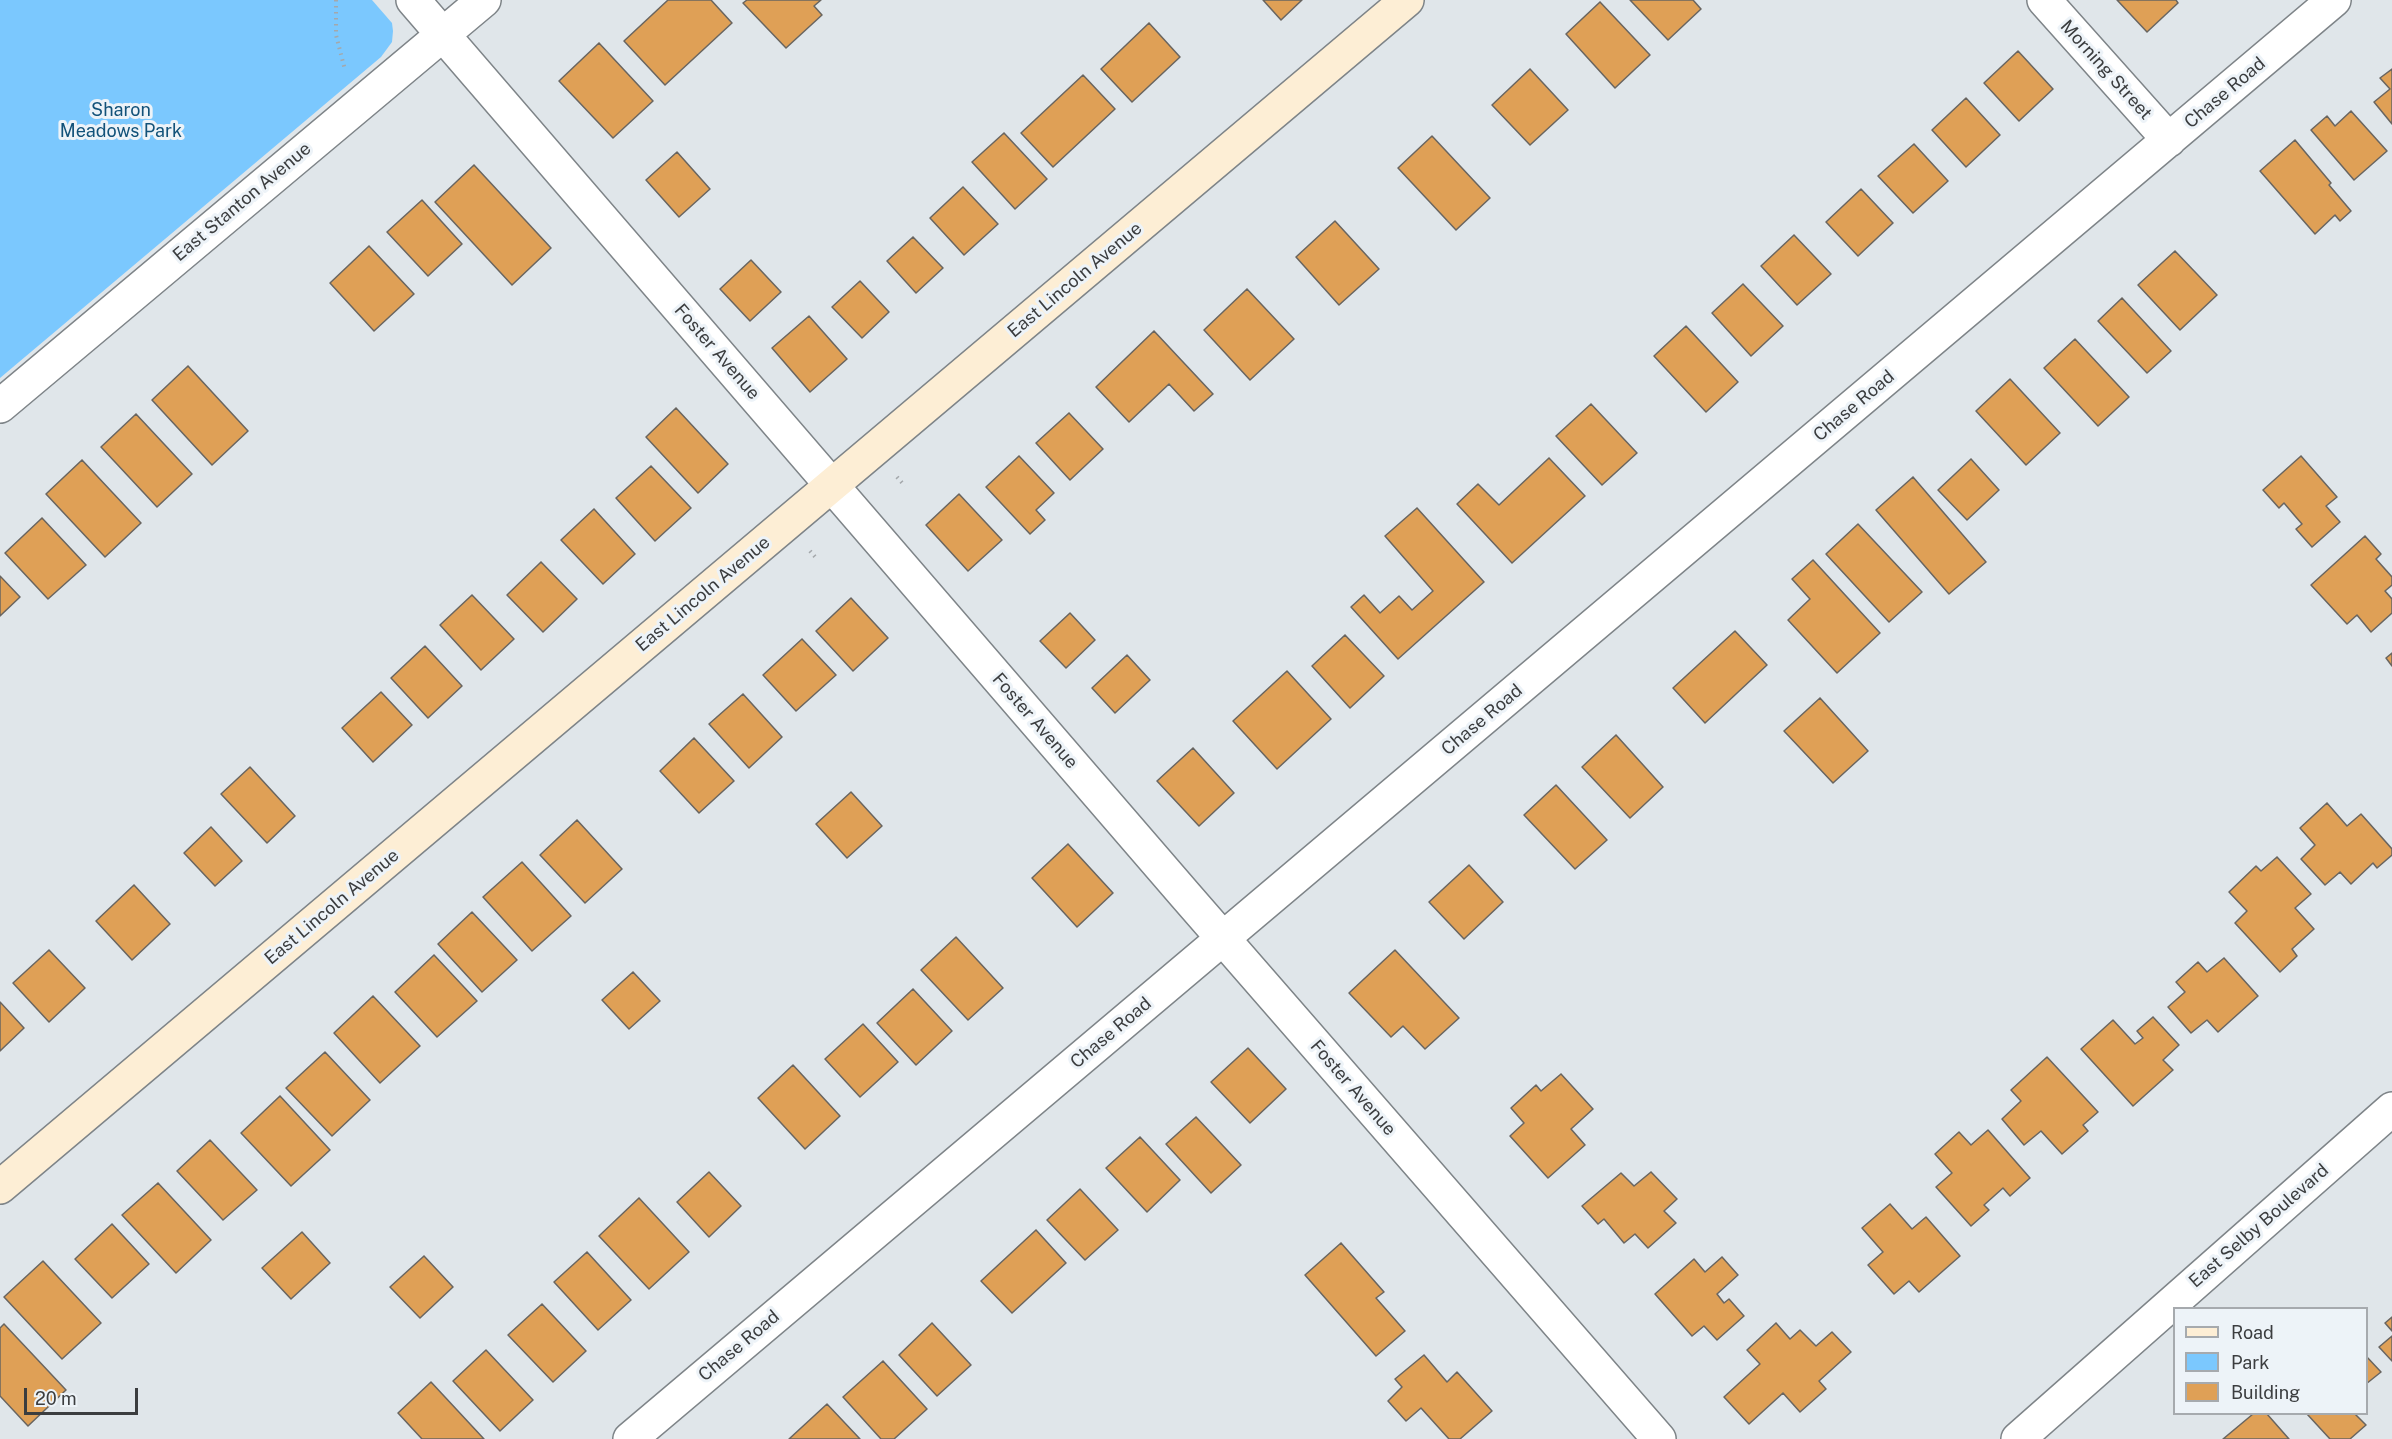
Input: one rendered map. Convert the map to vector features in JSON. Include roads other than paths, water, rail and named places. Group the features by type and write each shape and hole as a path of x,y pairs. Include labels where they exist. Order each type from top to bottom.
{"main road":[{"name":"East Lincoln Avenue","path":"0,1187 1407,0"}],"street":[{"name":"Foster Avenue","path":"413,0 1223,939 1659,1439"},
{"name":"East Stanton Avenue","path":"0,405 484,0"},
{"name":"Morning Street","path":"2044,0 2169,140"},
{"name":"Chase Road","path":"630,1439 2334,0"},
{"name":"East Selby Boulevard","path":"2018,1439 2392,1109"}],"park label":[{"name":"Sharon Meadows Park","path":"121,120"}]}
